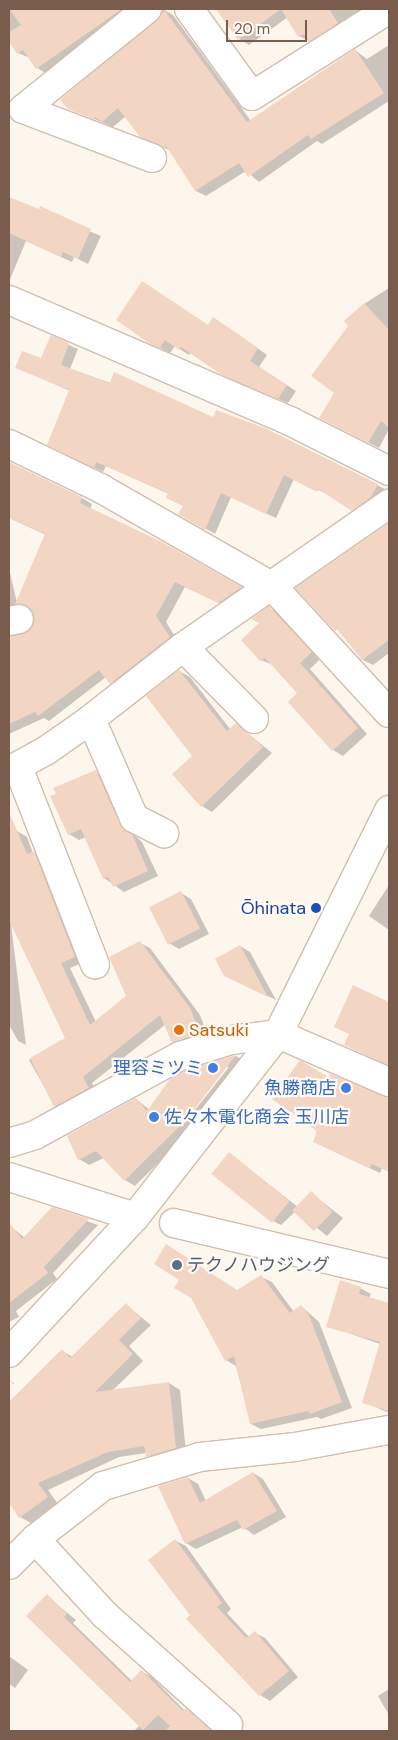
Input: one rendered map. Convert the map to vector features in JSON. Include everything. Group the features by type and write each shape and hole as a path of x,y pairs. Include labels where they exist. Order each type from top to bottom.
{"street":[{"path":"147,9 23,109 152,158"},
{"path":"188,9 252,96 389,9"},
{"path":"9,300 290,421 389,471"},
{"path":"9,444 102,489 273,587 389,713"},
{"path":"95,964 14,769 91,719 183,647 273,587 389,504"},
{"path":"183,647 254,719"},
{"path":"91,719 134,818 164,833"},
{"path":"9,1353 135,1217 278,1034 389,810"},
{"path":"9,1142 35,1135 180,1056 231,1040 278,1034 389,1082"},
{"path":"9,1177 135,1217"},
{"path":"174,1223 389,1274"},
{"path":"9,1565 36,1540 103,1486 200,1457 295,1447 389,1430"},
{"path":"36,1540 106,1615 228,1726"}],"building":[{"path":"9,9 122,9 36,69 23,50 17,54 9,42 9,32 21,25"},
{"path":"216,9 281,9 238,40"},
{"path":"281,9 329,9 338,23 309,42 304,34 298,37"},
{"path":"165,11 247,122 355,49 384,93 311,139 308,135 248,177 239,163 195,191 166,146 164,148 140,137 118,108 102,122 95,117 93,119 68,109 60,100"},
{"path":"9,197 39,209 40,206 91,229 78,259 63,252 61,257 9,233"},
{"path":"142,281 208,325 213,317 258,348 250,361 287,385 278,399 222,375 181,347 179,350 165,340 160,348 150,344 116,320"},
{"path":"364,303 389,330 389,428 381,421 368,443 319,418 334,393 311,376 348,326 344,321"},
{"path":"51,335 69,343 61,365 110,383 114,372 213,417 216,410 265,428 378,484 371,497 352,511 318,489 317,492 284,475 266,514 221,493 205,530 178,514 183,506 166,498 168,493 96,462 94,468 47,445 69,390 15,368 22,351 41,358"},
{"path":"9,462 82,497 80,503 162,542 242,587 218,603 175,582 156,616 170,637 110,684 99,670 38,716 35,712 9,724 9,636 29,631 34,616 24,604 15,604 45,534 9,518"},
{"path":"389,523 389,640 362,660 337,629 335,631 295,588"},
{"path":"269,606 312,652 300,663 358,728 332,751 288,702 297,693 265,658 260,661 241,640 259,623 251,619"},
{"path":"179,670 227,731 236,723 263,747 201,807 172,774 192,756 146,696"},
{"path":"96,770 120,824 132,834 148,871 113,887 108,877 103,879 81,829 68,835 50,796 56,794 53,788"},
{"path":"9,812 27,854 34,851 75,957 61,963 90,1025 126,996 109,957 140,941 190,1008 200,1033 172,1043 160,1015 83,1077 89,1088 54,1107 30,1058 65,1038 9,920"},
{"path":"181,891 200,928 168,945 149,907"},
{"path":"240,945 268,997 224,976 215,959"},
{"path":"353,985 389,1002 389,1065 344,1045 349,1034 334,1027"},
{"path":"236,1055 186,1120 124,1181 96,1151 78,1160 67,1136 70,1134 136,1098 147,1111 170,1079 186,1070"},
{"path":"300,1060 328,1077 330,1074 389,1097 389,1172 372,1164 370,1168 313,1142 317,1131 272,1099"},
{"path":"229,1152 290,1201 272,1223 211,1174"},
{"path":"311,1191 333,1212 314,1231 292,1210"},
{"path":"52,1207 89,1219 44,1267 48,1273 9,1303 9,1222 22,1239"},
{"path":"166,1244 237,1290 261,1275 290,1313 301,1305 309,1315 342,1402 310,1414 308,1411 250,1424 234,1356 225,1361 191,1298 174,1288 179,1280 154,1264"},
{"path":"340,1280 361,1287 359,1294 389,1303 389,1411 362,1403 380,1342 326,1327"},
{"path":"126,1303 141,1318 119,1340 133,1354 95,1392 169,1382 176,1448 146,1457 144,1446 108,1452 38,1483 48,1497 19,1518 9,1503 9,1402 62,1349 70,1358"},
{"path":"253,1472 277,1511 243,1530 237,1520 185,1544 158,1486 188,1477 200,1503"},
{"path":"175,1539 222,1603 217,1607 246,1638 255,1631 289,1671 259,1696 186,1619 190,1615 148,1560"},
{"path":"47,1594 67,1614 64,1617 130,1682 141,1670 183,1711 186,1708 212,1731 165,1731 170,1726 158,1715 143,1730 26,1616"}],"place":[{"name":"Ōhinata","path":"316,908"},
{"name":"Satsuki","path":"179,1030"},
{"name":"理容ミツミ","path":"213,1068"},
{"name":"魚勝商店","path":"346,1088"},
{"name":"佐々木電化商会 玉川店","path":"154,1117"},
{"name":"テクノハウジング","path":"177,1265"}]}
